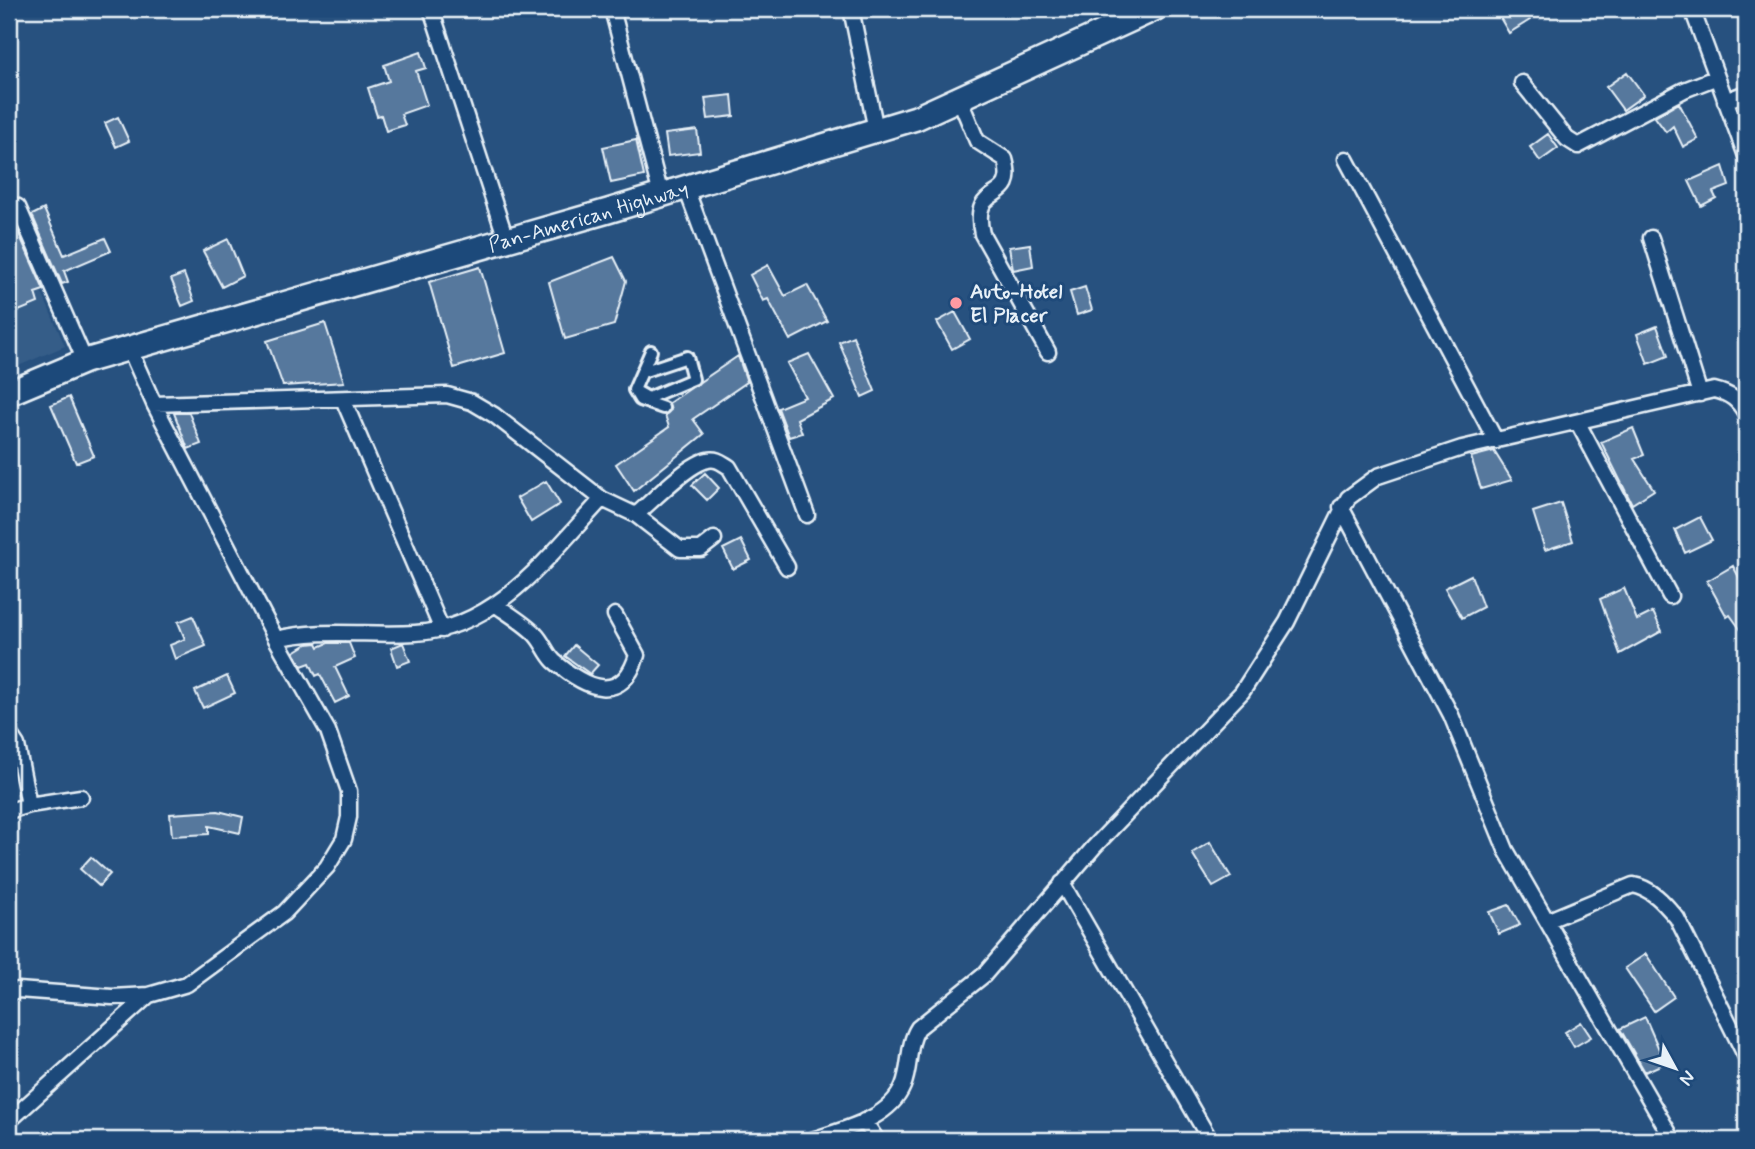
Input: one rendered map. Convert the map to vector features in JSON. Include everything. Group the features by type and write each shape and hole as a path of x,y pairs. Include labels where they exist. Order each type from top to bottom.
{"highway":[{"name":"Pan-American Highway","path":"9,393 85,361 686,188 916,118 1154,9"}],"street":[{"path":"431,9 506,239"},
{"path":"612,9 661,195"},
{"path":"851,9 876,130"},
{"path":"1692,9 1715,78 1746,156"},
{"path":"1521,83 1567,139 1578,146 1684,90 1715,78"},
{"path":"1725,101 1746,93"},
{"path":"959,98 977,141 1005,159 1008,180 1002,190 984,200 978,216 982,234 1048,352"},
{"path":"1346,159 1496,441"},
{"path":"686,188 807,515"},
{"path":"9,203 18,207 85,361"},
{"path":"1651,238 1700,394"},
{"path":"9,993 18,990 112,998 149,995 187,984 284,913 327,867 344,839 349,817 349,791 328,731 276,639 154,404 129,348"},
{"path":"634,390 651,351"},
{"path":"634,390 648,398 693,379 687,357 642,372"},
{"path":"634,390 640,400 663,408"},
{"path":"812,1140 864,1121 891,1103 903,1086 913,1036 918,1028 984,975 1062,883 1242,692 1287,622 1340,507 1348,498 1378,476 1407,464 1714,390 1728,394 1740,402 1746,414"},
{"path":"154,404 447,396 472,402 494,415 602,499 636,515 680,549 701,549 714,539"},
{"path":"342,399 442,630"},
{"path":"1578,423 1670,596"},
{"path":"636,515 693,468 707,460 718,460 729,467 787,567"},
{"path":"276,639 300,633 416,633 442,630 496,605 516,589 602,499"},
{"path":"1340,507 1451,715 1506,850 1549,920 1673,1140"},
{"path":"496,605 534,633 553,660 587,684 604,689 620,684 632,673 637,655 615,615"},
{"path":"9,733 17,745 29,805"},
{"path":"9,811 81,797"},
{"path":"1062,883 1210,1140"},
{"path":"1549,920 1633,885 1641,886 1662,900 1677,919 1746,1057"},
{"path":"9,1121 149,995"},
{"path":"864,1121 877,1140"}],"shaded area":[{"path":"9,217 65,346 9,370"}],"building":[{"path":"1495,9 1523,9 1530,20 1509,33"},
{"path":"421,52 426,68 416,71 427,105 401,114 405,125 386,131 381,115 377,116 368,88 389,81 384,65"},
{"path":"1627,72 1644,95 1623,110 1606,87"},
{"path":"732,95 734,116 708,119 705,98"},
{"path":"1679,103 1698,139 1683,147 1673,126 1666,132 1655,117"},
{"path":"118,117 129,141 116,147 105,123"},
{"path":"697,130 700,152 668,156 665,134"},
{"path":"1548,134 1558,148 1540,161 1530,147"},
{"path":"636,140 644,176 611,183 603,147"},
{"path":"1723,166 1729,186 1713,192 1716,198 1701,206 1689,181"},
{"path":"44,209 64,255 105,238 111,251 64,271 68,282 62,284 32,215"},
{"path":"15,225 44,290 35,293 38,303 9,315 9,228"},
{"path":"228,239 243,276 222,287 203,251"},
{"path":"1030,244 1033,266 1013,270 1009,247"},
{"path":"614,257 626,281 614,325 565,339 549,282"},
{"path":"768,265 785,296 807,285 827,321 790,340 768,299 763,301 750,275"},
{"path":"480,267 505,353 454,368 429,282"},
{"path":"184,274 194,301 182,306 171,279"},
{"path":"1085,287 1092,310 1077,315 1070,292"},
{"path":"955,312 970,339 952,349 937,322"},
{"path":"325,323 344,382 283,386 267,341"},
{"path":"1657,326 1668,356 1648,364 1637,334"},
{"path":"853,336 875,391 862,397 839,342"},
{"path":"809,354 834,399 797,419 802,433 789,437 778,408 805,397 787,363"},
{"path":"738,356 747,382 693,419 704,434 634,491 616,464 669,427 665,415 671,410 669,403"},
{"path":"69,397 94,456 76,463 51,405"},
{"path":"174,413 189,413 201,444 188,449"},
{"path":"1633,428 1644,455 1634,459 1654,490 1632,504 1601,442"},
{"path":"1494,451 1512,480 1481,489 1471,457"},
{"path":"705,473 719,488 707,500 692,485"},
{"path":"546,481 560,504 531,522 517,498"},
{"path":"1561,503 1573,541 1545,550 1533,512"},
{"path":"1700,517 1712,540 1685,553 1675,530"},
{"path":"741,540 751,560 733,569 723,549"},
{"path":"1733,566 1746,590 1746,637 1730,615 1727,617 1707,581"},
{"path":"1471,575 1483,607 1462,618 1445,588"},
{"path":"1624,588 1637,620 1653,612 1662,631 1620,654 1600,599"},
{"path":"193,616 206,646 175,659 170,645 185,639 178,622"},
{"path":"317,643 319,647 328,643 349,643 355,658 335,667 349,696 335,703 320,674 316,676 310,663 302,666 294,652 307,644"},
{"path":"403,643 410,661 397,666 391,648"},
{"path":"574,645 598,665 590,674 565,656"},
{"path":"227,676 235,693 203,708 195,691"},
{"path":"218,811 243,817 240,833 209,826 209,834 172,836 170,814"},
{"path":"1210,842 1231,877 1213,887 1192,853"},
{"path":"91,857 110,874 99,886 80,869"},
{"path":"1509,905 1520,925 1499,934 1489,912"},
{"path":"1646,954 1674,997 1654,1011 1625,968"},
{"path":"1645,1017 1665,1063 1645,1072 1620,1029"},
{"path":"1581,1022 1591,1037 1574,1047 1565,1032"}],"place":[{"name":"Auto-Hotel El Placer","path":"956,303"}]}
